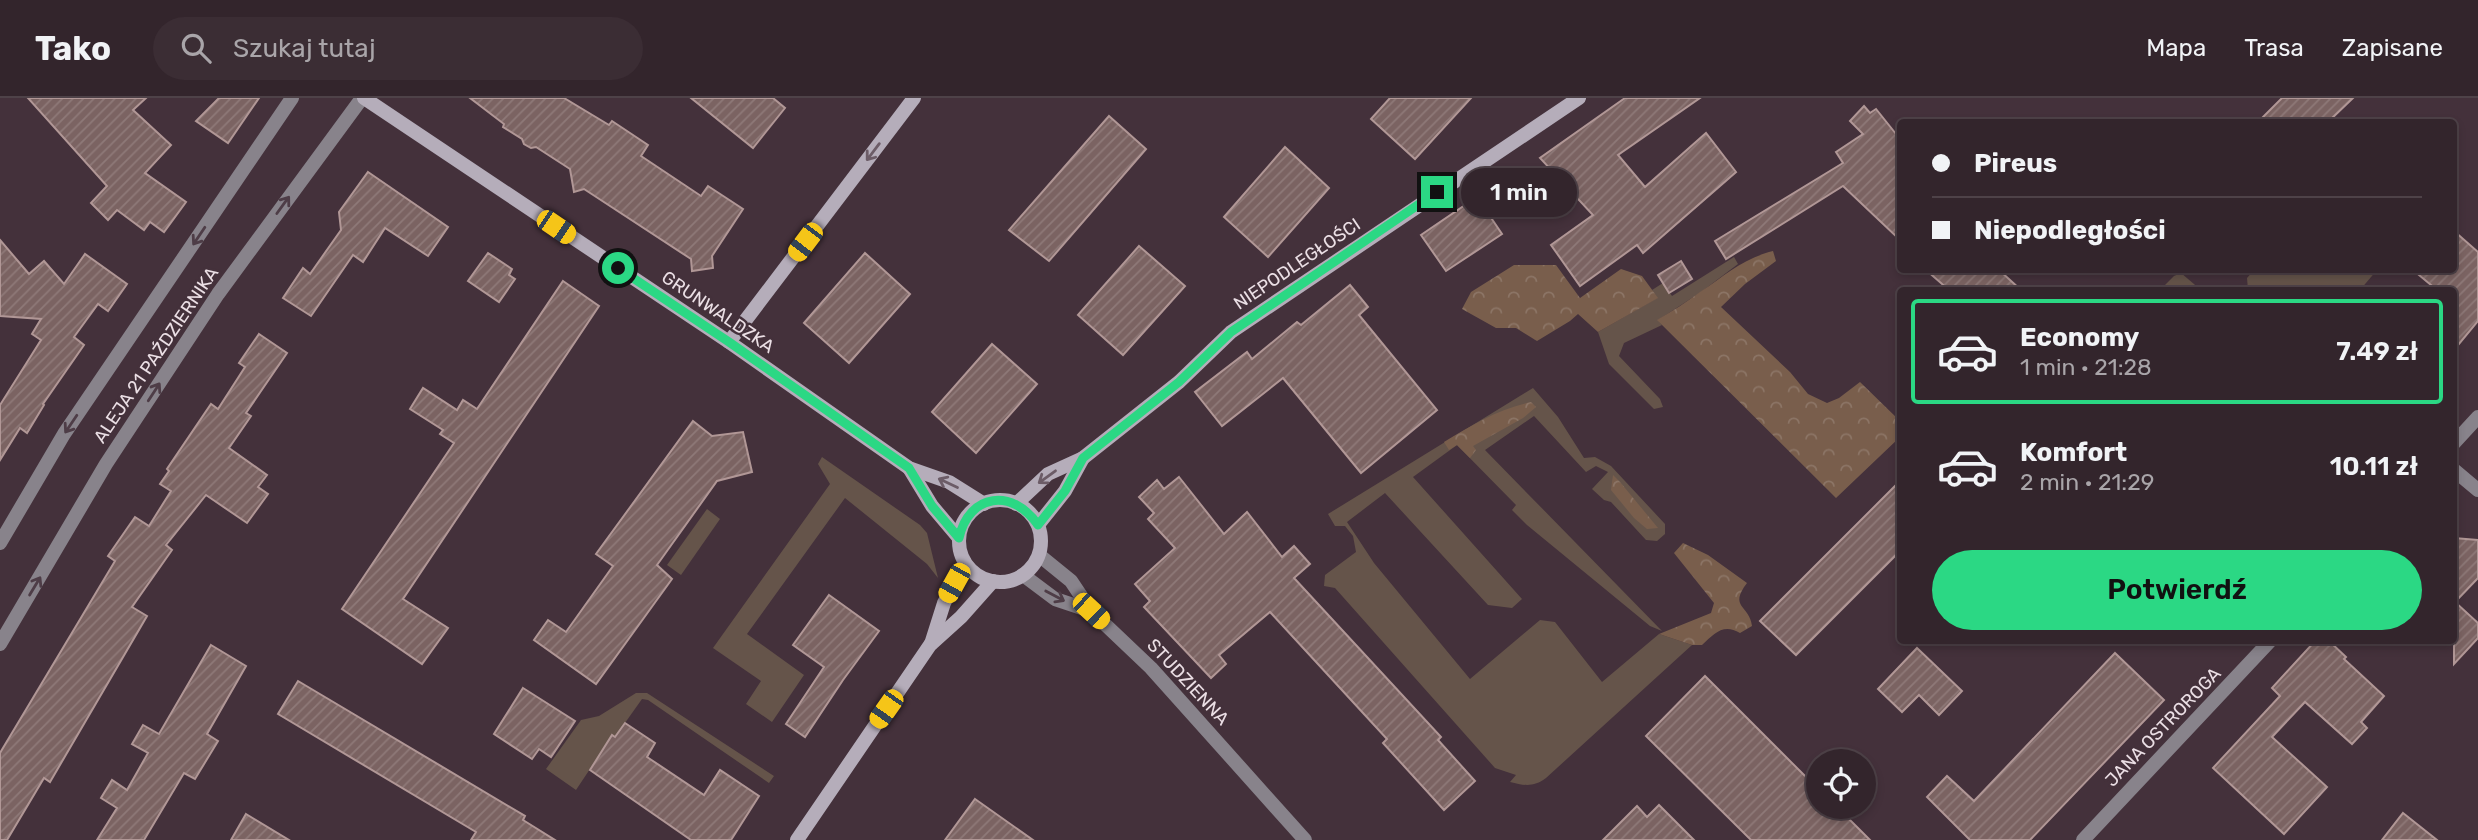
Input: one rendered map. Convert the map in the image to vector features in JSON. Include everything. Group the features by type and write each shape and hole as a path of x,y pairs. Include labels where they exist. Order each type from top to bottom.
{"street":[{"name":"ALEJA 21 PAŹDZIERNIKA","path":"0,543 64,434 292,98"},
{"name":"ALEJA 21 PAŹDZIERNIKA","path":"0,645 106,464 218,294 363,98"},
{"name":"GRUNWALDZKA","path":"363,98 729,342 909,468 949,482 984,504"},
{"path":"729,342 914,98"},
{"name":"NIEPODLEGŁOŚCI","path":"1038,525 1065,491 1083,458 1179,382 1231,332 1579,98"},
{"path":"2457,440 2478,417"},
{"path":"1016,504 1048,474 1083,458"},
{"name":"GRUNWALDZKA","path":"909,468 932,506 959,538"},
{"path":"2457,472 2478,490"},
{"path":"996,500 1016,504 1029,512 1038,525 1041,542 1039,555 1023,575 1011,580 993,581 973,572 961,554 959,538 967,518 984,504 996,500"},
{"path":"1039,555 1071,581 1091,611"},
{"path":"930,645 944,603 965,563"},
{"name":"STUDZIENNA","path":"1023,575 1055,599 1091,611 1151,668 1306,840"},
{"path":"797,840 930,645 961,617 993,581"},
{"name":"JANA OSTROROGA","path":"2082,840 2267,644"}],"shaded area":[{"path":"1734,257 1738,264 1658,320 1662,325 1624,343 1619,356 1660,399 1663,407 1654,409 1609,364 1598,332 1657,298 1652,290 1663,283 1672,296"},
{"path":"2181,273 2197,287 2163,287"},
{"path":"2251,273 2374,273 2363,287 2248,287 2247,278"},
{"path":"1533,388 1558,417 1584,458 1595,457 1611,466 1665,524 1665,534 1657,541 1646,540 1611,502 1604,500 1592,489 1608,472 1596,466 1586,472 1534,416 1485,450 1662,631 1650,626 1527,525 1512,510 1516,505 1457,445 1413,477 1522,599 1512,608 1488,605 1385,493 1347,522 1374,563 1470,679 1540,620 1555,622 1602,682 1659,634 1692,645 1546,778 1525,785 1510,782 1516,775 1495,768 1335,588 1324,586 1325,575 1356,552 1353,536 1345,526 1335,526 1328,514"},
{"path":"822,457 920,525 927,533 938,578 927,564 845,498 747,634 804,675 772,722 746,704 761,681 713,648 830,484 818,464"},
{"path":"707,509 720,519 681,575 667,565"},
{"path":"636,693 647,693 774,776 769,783 648,700 642,699 615,737 612,736 576,790 546,769 581,720 599,716"}],"green space":[{"path":"1773,251 1776,261 1745,284 1721,307 1790,372 1808,394 1827,403 1839,398 1860,382 1897,418 1897,440 1836,498 1657,320 1743,263"},
{"path":"1514,265 1556,265 1580,298 1621,269 1642,276 1658,298 1598,332 1578,314 1537,341 1516,328 1496,328 1462,309 1471,292"},
{"path":"1531,402 1536,407 1523,418 1473,446 1476,450 1470,458 1457,445 1449,450 1444,442 1496,413"},
{"path":"1613,475 1658,528 1647,529 1634,518 1611,490"},
{"path":"1683,543 1708,555 1747,583 1739,597 1752,626 1740,633 1729,629 1719,631 1702,645 1692,645 1659,634 1711,613 1714,603 1674,553"}],"building":[{"path":"28,98 146,98 133,110 171,145 145,173 186,202 164,232 150,222 144,230 117,210 108,220 91,203 107,186"},
{"path":"219,98 259,98 228,143 196,121"},
{"path":"470,98 564,98 609,125 612,121 648,145 641,156 701,196 708,186 743,209 712,256 713,268 692,271 691,259 584,189 574,192 570,169 536,147 531,148 524,144 522,139 503,127 504,124"},
{"path":"691,98 773,98 785,108 753,148"},
{"path":"1390,98 1471,98 1415,159 1371,119"},
{"path":"1625,98 1700,98 1618,155 1645,187 1706,133 1736,172 1643,253 1637,245 1580,286 1551,245 1593,215 1540,158"},
{"path":"2282,98 2353,98 2331,119 2261,119"},
{"path":"1864,106 1870,113 1876,109 1897,135 1897,237 1843,186 1726,259 1715,241 1843,163 1836,152 1863,134 1850,121"},
{"path":"1109,116 1146,149 1049,261 1009,230"},
{"path":"1285,147 1329,188 1268,257 1224,217"},
{"path":"368,172 448,227 428,256 385,228 363,262 353,255 311,316 283,298 303,268 310,274 341,230 339,212"},
{"path":"1477,197 1502,234 1446,271 1421,235"},
{"path":"2457,234 2478,252 2478,321 2457,346 2457,287 2433,287 2417,273 2457,273"},
{"path":"0,240 29,274 44,261 64,284 85,254 127,284 108,311 98,304 74,337 84,345 43,404 27,433 20,428 0,460 0,405 41,340 32,334 41,319 0,316"},
{"path":"1139,246 1185,286 1123,355 1078,315"},
{"path":"488,253 512,269 509,275 515,279 499,302 468,281"},
{"path":"865,253 910,294 849,363 804,323"},
{"path":"1681,261 1692,279 1669,293 1658,275"},
{"path":"1929,273 2002,273 2018,287 1946,287"},
{"path":"563,281 599,306 403,599 448,628 422,664 342,609 454,443 440,434 443,430 410,409 423,388 457,410 463,400 477,409"},
{"path":"1350,285 1368,307 1359,315 1437,410 1361,473 1283,378 1222,426 1195,392 1247,352 1252,359 1297,322 1301,325"},
{"path":"259,334 287,353 246,413 251,416 229,448 267,475 258,487 268,494 247,523 206,495 166,545 172,550 132,607 147,616 50,782 44,778 7,840 0,840 0,753 115,561 108,556 135,517 149,526 171,491 160,484 169,471 167,469 211,404 218,409 245,367 239,363"},
{"path":"992,344 1037,384 976,453 932,412"},
{"path":"693,421 712,436 743,432 752,472 717,481 657,565 672,579 596,684 534,640 548,620 566,632 613,566 596,554"},
{"path":"1179,477 1224,534 1247,512 1282,557 1294,546 1310,564 1294,578 1441,737 1438,740 1475,781 1444,810 1383,743 1387,739 1270,612 1219,655 1226,664 1211,678 1144,607 1150,601 1135,584 1175,548 1148,519 1154,513 1139,497 1157,480 1164,489"},
{"path":"1897,484 1897,554 1796,655 1760,621"},
{"path":"2457,538 2478,540 2478,578 2457,600"},
{"path":"829,595 879,631 805,737 786,724 824,667 793,645"},
{"path":"2457,604 2478,623 2478,638 2454,664"},
{"path":"2312,644 2332,644 2346,657 2344,659 2384,696 2361,722 2367,728 2352,744 2305,702 2272,737 2327,787 2284,834 2213,768 2280,696 2272,688"},
{"path":"211,645 246,666 207,734 218,741 195,779 184,773 144,840 97,840 117,808 101,798 112,780 127,790 148,753 132,744 143,725 159,734"},
{"path":"1917,648 1962,691 1939,715 1919,695 1902,712 1878,689"},
{"path":"2115,653 2164,700 2030,840 1970,840 1927,797 1947,776 1974,801"},
{"path":"1705,676 1806,777 1806,819 1849,819 1870,840 1751,840 1646,736"},
{"path":"298,681 525,816 523,820 555,840 471,840 476,832 278,714"},
{"path":"523,688 575,721 551,757 539,749 532,759 494,734"},
{"path":"625,723 655,743 647,757 704,795 720,770 759,796 731,840 691,840 590,770 612,735 615,737"},
{"path":"975,799 1033,840 945,840"},
{"path":"1659,805 1694,840 1603,840 1637,806 1647,817"},
{"path":"2403,813 2437,840 2382,840"},
{"path":"246,814 289,840 231,840"}],"route":[{"path":"618,268 909,468 932,506 959,538 961,528 974,510 996,500 1016,504 1029,512 1038,525 1065,491 1083,458 1179,382 1231,332 1437,192"}]}
